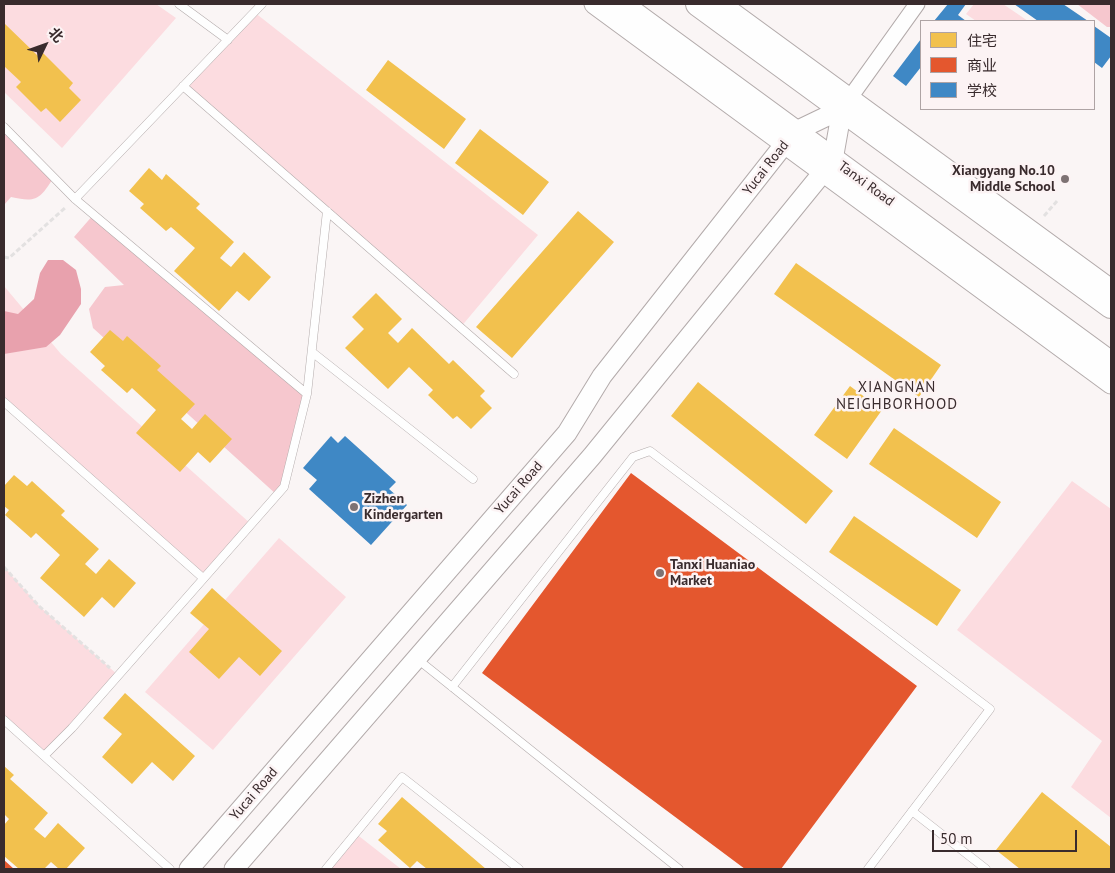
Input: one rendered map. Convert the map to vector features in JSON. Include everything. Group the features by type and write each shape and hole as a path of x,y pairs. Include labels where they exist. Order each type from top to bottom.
{"main road":[{"name":"Tanxi Road","path":"620,4 828,166 1111,364"},
{"path":"698,4 846,103 1111,306"}],"street":[{"path":"594,4 790,138"},
{"path":"721,4 846,103 1111,289"},
{"name":"Yucai Road","path":"234,869 592,456 828,166 846,103 917,4"},
{"name":"Yucai Road","path":"189,869 567,433 602,376 790,138 846,103"},
{"path":"828,166 1111,384"}],"lane":[{"path":"179,4 228,40"},
{"path":"75,198 262,4"},
{"path":"183,86 514,374"},
{"path":"4,127 75,198 307,394"},
{"path":"44,756 72,728 284,486 307,394 327,211"},
{"path":"312,352 473,479"},
{"path":"4,402 203,578"},
{"path":"452,687 633,457 650,451 990,709 868,869"},
{"path":"416,658 679,869"},
{"path":"4,720 170,869"},
{"path":"326,869 402,777 519,869"},
{"path":"912,811 986,869"}],"path":[{"path":"4,257 9,258 40,232 75,198"},
{"path":"1044,216 1057,201"},
{"path":"4,567 39,606 118,675"}],"shaded area":[{"path":"4,4 156,4 176,18 62,148 4,92"},
{"path":"974,4 1003,4 1027,20 975,20 966,14"},
{"path":"1077,4 1111,4 1111,27 1107,27"},
{"path":"254,12 538,235 460,328 183,86"},
{"path":"4,127 54,177 37,198 27,200 11,197 4,205"},
{"path":"94,214 307,394 284,486 277,495 93,328 89,309 105,287 124,285 74,237"},
{"path":"48,260 63,260 76,270 81,289 81,304 60,335 46,347 4,354 4,311 18,314 34,299 40,273"},
{"path":"4,286 61,354 251,524 203,578 4,402"},
{"path":"1072,481 1111,509 1111,818 1071,787 1102,741 957,630"},
{"path":"279,538 346,597 213,750 145,692"},
{"path":"4,567 39,606 118,675 44,756 4,720"},
{"path":"355,833 401,869 326,869"}],"building: 住宅":[{"path":"4,23 38,56 42,52 73,83 69,88 81,100 60,122 46,108 41,112 16,87 21,82 4,66"},
{"path":"388,60 466,119 444,149 366,90"},
{"path":"480,129 549,182 523,215 455,163"},
{"path":"149,168 162,180 166,174 200,204 196,208 234,242 220,258 231,267 244,252 271,277 249,301 237,291 219,311 174,271 195,248 171,227 166,231 140,208 144,204 129,191"},
{"path":"578,211 614,242 512,358 476,327"},
{"path":"796,263 941,365 919,397 774,294"},
{"path":"376,293 402,319 388,333 398,343 412,328 449,364 453,360 485,391 480,396 492,408 471,429 457,416 453,419 428,395 433,390 409,367 388,389 345,348 364,329 352,317"},
{"path":"110,330 123,341 127,336 161,366 157,370 195,404 181,419 192,429 205,414 232,439 210,463 198,452 180,472 136,433 156,410 132,388 127,393 101,370 105,366 90,352"},
{"path":"698,382 833,491 806,524 671,416"},
{"path":"850,386 882,410 847,459 814,435"},
{"path":"894,428 1001,502 977,538 869,464"},
{"path":"14,475 27,486 32,481 65,511 61,515 99,549 85,564 96,574 109,559 136,583 114,608 102,597 84,617 40,578 60,555 36,533 31,538 5,515 9,510 4,506 4,486"},
{"path":"854,516 961,590 937,626 829,552"},
{"path":"212,588 282,651 260,676 239,657 219,679 189,652 209,629 190,613"},
{"path":"125,693 195,756 173,781 152,762 132,784 102,757 122,734 103,718"},
{"path":"4,766 14,775 10,779 48,813 34,829 45,838 58,823 85,848 66,869 59,869 51,862 44,869 19,869 4,856 4,825 9,819 4,814"},
{"path":"1042,792 1111,847 1111,869 1020,869 996,850"},
{"path":"402,797 486,869 427,869 417,861 410,868 378,840 387,831 378,824"}],"building: 商业":[{"name":"Tanxi Huaniao Market","path":"631,473 917,686 781,869 745,869 482,673"},
{"path":"4,860 14,869 4,869"}],"building: 学校":[{"path":"948,4 966,4 958,15 965,20 935,20"},
{"path":"1014,4 1063,4 1087,20 1037,20"},
{"path":"1095,27 1111,38 1111,56 1102,68 1095,63"},
{"path":"920,40 920,68 906,86 893,76"},
{"path":"331,436 338,443 345,436 396,482 389,489 407,505 371,545 309,489 317,480 303,468"}],"place":[{"name":"Xiangyang No.10 Middle School","path":"1065,179"},
{"name":"Zizhen Kindergarten","path":"354,507"},
{"name":"Tanxi Huaniao Market","path":"660,573"}],"district":[{"name":"XIANGNAN NEIGHBORHOOD","path":"897,396"}]}
